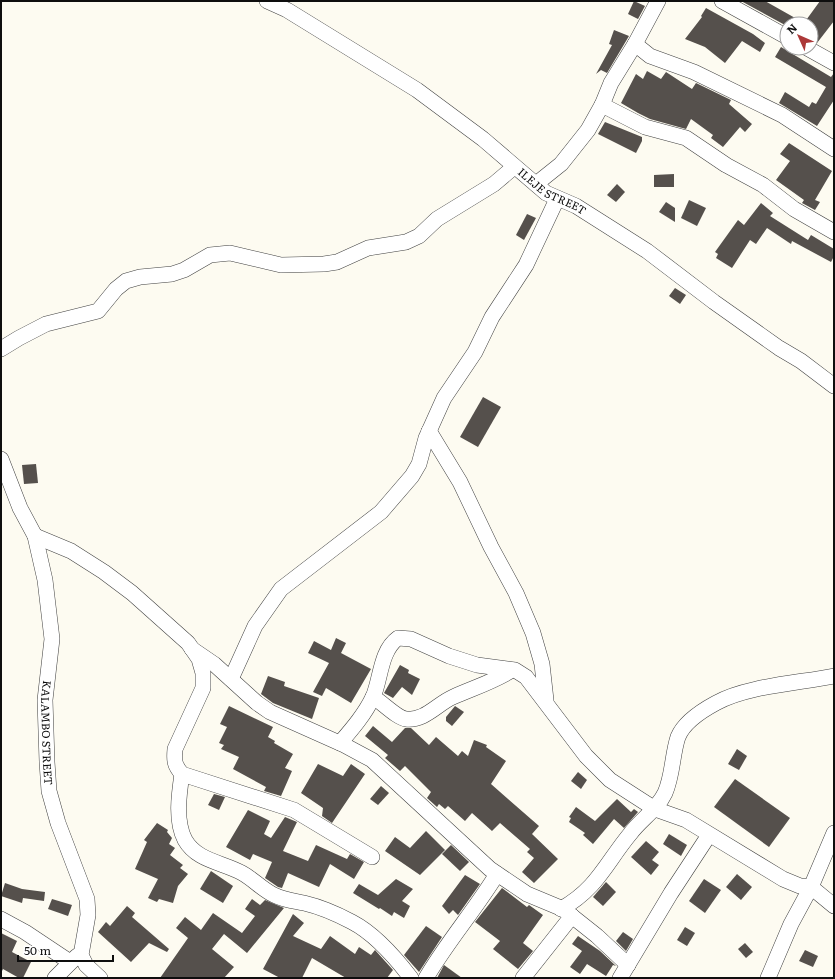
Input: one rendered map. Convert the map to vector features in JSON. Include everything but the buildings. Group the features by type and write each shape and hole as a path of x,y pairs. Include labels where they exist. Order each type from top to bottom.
{"street":[{"name":"ILEJE STREET","path":"267,1 291,6 417,90 482,139 514,167 557,199 576,206 647,251 714,302 779,348 801,361 834,386"},
{"path":"536,184 554,171 568,156 588,130 612,83 658,1"},
{"path":"722,1 779,33"},
{"path":"635,44 650,56 694,72 782,115 834,149"},
{"path":"819,55 834,63"},
{"path":"602,105 645,127 686,138 726,165 763,185 794,209 832,228"},
{"path":"1,350 25,334 46,324 98,311 116,289 126,281 140,277 172,274 184,270 210,255 230,253 281,265 324,264 340,260 368,248 406,242 418,236 437,219 494,184 514,167"},
{"path":"231,679 255,626 281,589 381,512 396,496 419,464 429,431 444,398 475,352 492,318 526,265 557,199"},
{"path":"429,431 460,482 491,547 516,593 533,634 542,664 546,700"},
{"name":"KALAMBO STREET","path":"1,459 20,508 35,536 45,580 52,638 45,700 49,784 58,823 87,899 88,915 75,958"},
{"path":"35,536 71,551 104,572 158,616 188,643 192,649 203,672 203,688 175,749 174,759 176,767 182,774 294,810 372,857"},
{"path":"340,743 357,723 373,697 388,649 398,638 411,639 449,656 477,665 512,670 526,677 546,700 569,734 599,771 610,780 655,809 686,820 783,879 800,886 811,887 834,906"},
{"path":"192,649 214,664 257,703 270,712 340,743 380,767 406,793 496,874 527,894 566,912 628,965"},
{"path":"373,697 401,718 412,719 423,716 451,698 497,679 512,670"},
{"path":"523,978 566,912 606,870 629,835 646,816 655,809 664,794 670,779 680,735 702,712 717,702 746,692 834,676"},
{"path":"182,774 179,793 182,830 185,840 201,856 242,873 274,895 287,900 316,906 353,922 366,930 411,978"},
{"path":"768,978 791,924 811,887 834,834"},
{"path":"620,978 671,893 709,835"},
{"path":"426,978 441,954 481,900 496,874"},
{"path":"1,919 75,958 86,965 100,978"},
{"path":"55,978 75,958"}]}
